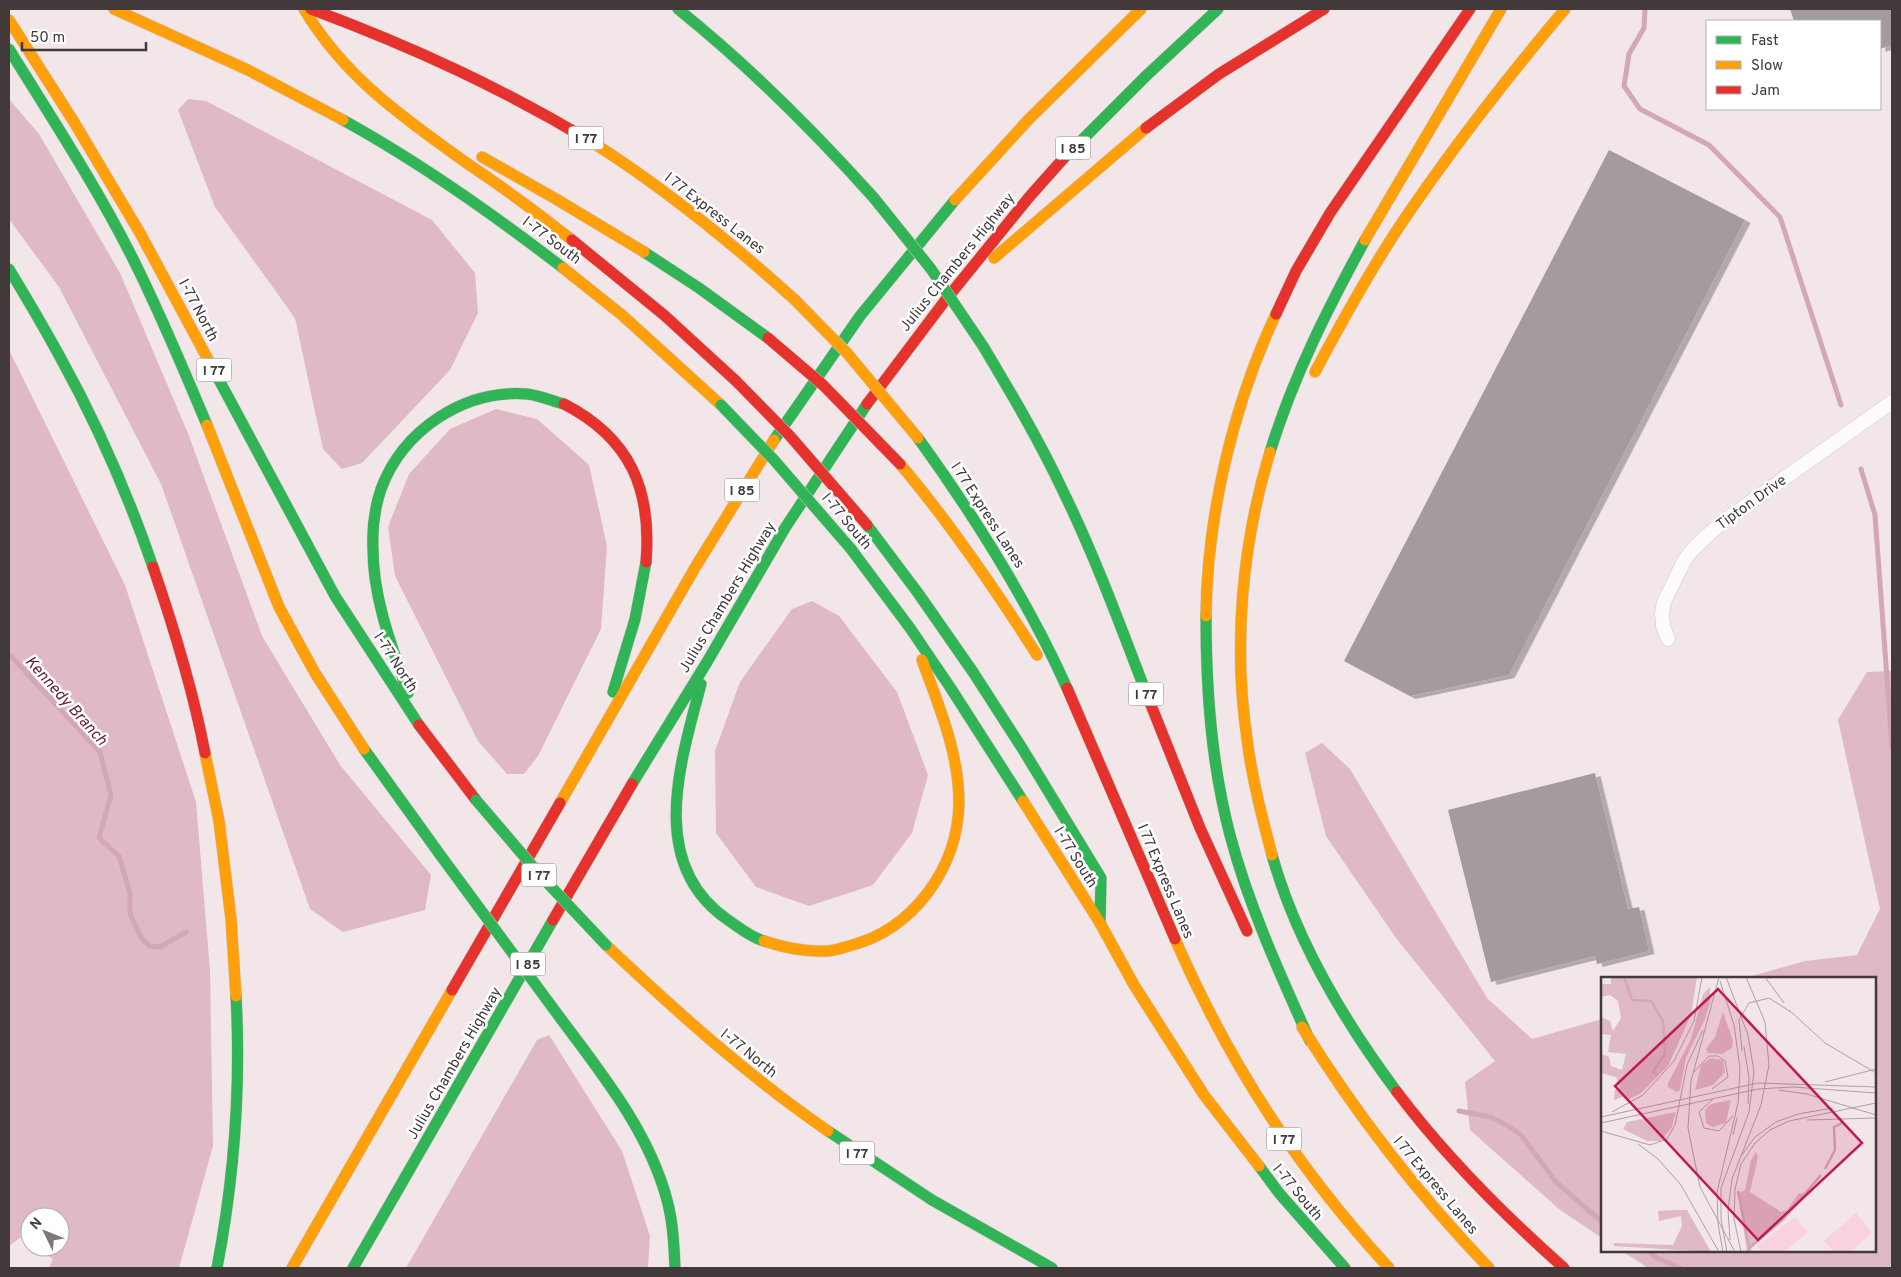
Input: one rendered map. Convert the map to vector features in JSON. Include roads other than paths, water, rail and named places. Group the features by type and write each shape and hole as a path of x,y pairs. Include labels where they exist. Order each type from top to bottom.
{"highway":[{"name":"I-77 South","path":"114,9 212,52 292,92 370,136 446,183 520,234 597,294 658,345 721,405 774,460 851,549 910,628 950,687 1100,923 1138,993 1209,1102 1278,1193 1345,1268"},
{"path":"304,9 332,52 368,88 608,267 676,325 790,436 867,525 952,640 1022,748 1101,878 1100,923"},
{"name":"I 77 Express Lanes","path":"312,9 425,54 492,85 582,136 639,173 744,254 796,300 846,353 918,438 979,525 1020,593 1059,669 1181,954 1220,1032 1283,1138 1349,1224 1388,1268"},
{"name":"I 77 Express Lanes","path":"678,9 728,50 785,103 874,198 930,269 983,346 1032,428 1073,512 1109,597 1198,823 1255,945 1310,1041 1381,1144 1434,1209 1489,1268"},
{"name":"I 85","path":"292,1268 737,498 822,368 860,315 946,208 989,160 1072,75 1141,9"},
{"name":"Julius Chambers Highway","path":"353,1268 632,783 785,528 869,401 944,302 1030,196 1067,154 1147,75 1218,9"},
{"path":"944,302 1111,156 1159,117 1241,60 1324,9"},
{"path":"1310,1041 1266,942 1252,905 1231,838 1216,772 1208,704 1206,623 1211,544 1233,433 1246,389 1266,335 1296,270 1350,182 1470,9"},
{"path":"1501,9 1365,239 1327,310 1284,410 1260,488 1248,552 1243,597 1241,666 1247,742 1257,796 1274,860 1298,926 1329,989 1392,1084 1470,1177 1524,1232 1564,1268"},
{"path":"1310,382 1342,318 1412,208 1495,94 1565,9"},
{"name":"I-77 North","path":"9,20 74,122 136,226 336,596 366,646 417,721 476,800 540,876 606,945 678,1014 736,1062 823,1130 978,1228 1052,1268"},
{"path":"9,49 88,179 126,245 151,295 186,374 279,607 312,671 342,719 616,1095 653,1159 661,1180 672,1220 676,1268"},
{"path":"391,107 530,184 636,247 713,297 768,338 823,385 900,464 944,516 983,570 1096,753"},
{"path":"9,269 61,358 107,450 127,497 164,596 191,688 212,783 226,869 236,988 237,1055 234,1144 230,1193 217,1268"},
{"path":"417,721 384,621 375,582 372,550 373,528 380,492 387,476 403,450 424,426 437,416 465,402 481,397 516,393 547,398 563,403 594,421 619,446 637,477 642,494 647,532 644,572 640,596 604,726"},
{"path":"1260,488 1298,409"},
{"path":"706,662 683,756 676,801 677,836 685,867 701,895 740,931 756,939 791,950 810,952 846,949 895,928 909,915 935,885 946,866 953,845 958,801 955,766 943,718 910,628"}],"street":[{"name":"Tipton Drive","path":"1668,639 1663,626 1662,613 1664,602 1684,561 1694,548 1721,523 1892,402"}],"waterway":[{"path":"1645,10 1644,28 1629,54 1624,86 1640,109 1709,145 1780,217 1841,405"},
{"path":"1861,469 1875,515 1892,747"},
{"name":"Kennedy Branch","path":"9,654 100,752 111,795 99,838 119,856 130,893 130,914 142,939 149,946 160,947 186,932"},
{"name":"Kennedy Branch","path":"1459,1111 1491,1117 1521,1135 1556,1182 1601,1221"},
{"name":"Kennedy Branch","path":"1649,1252 1657,1258 1680,1268"}]}
